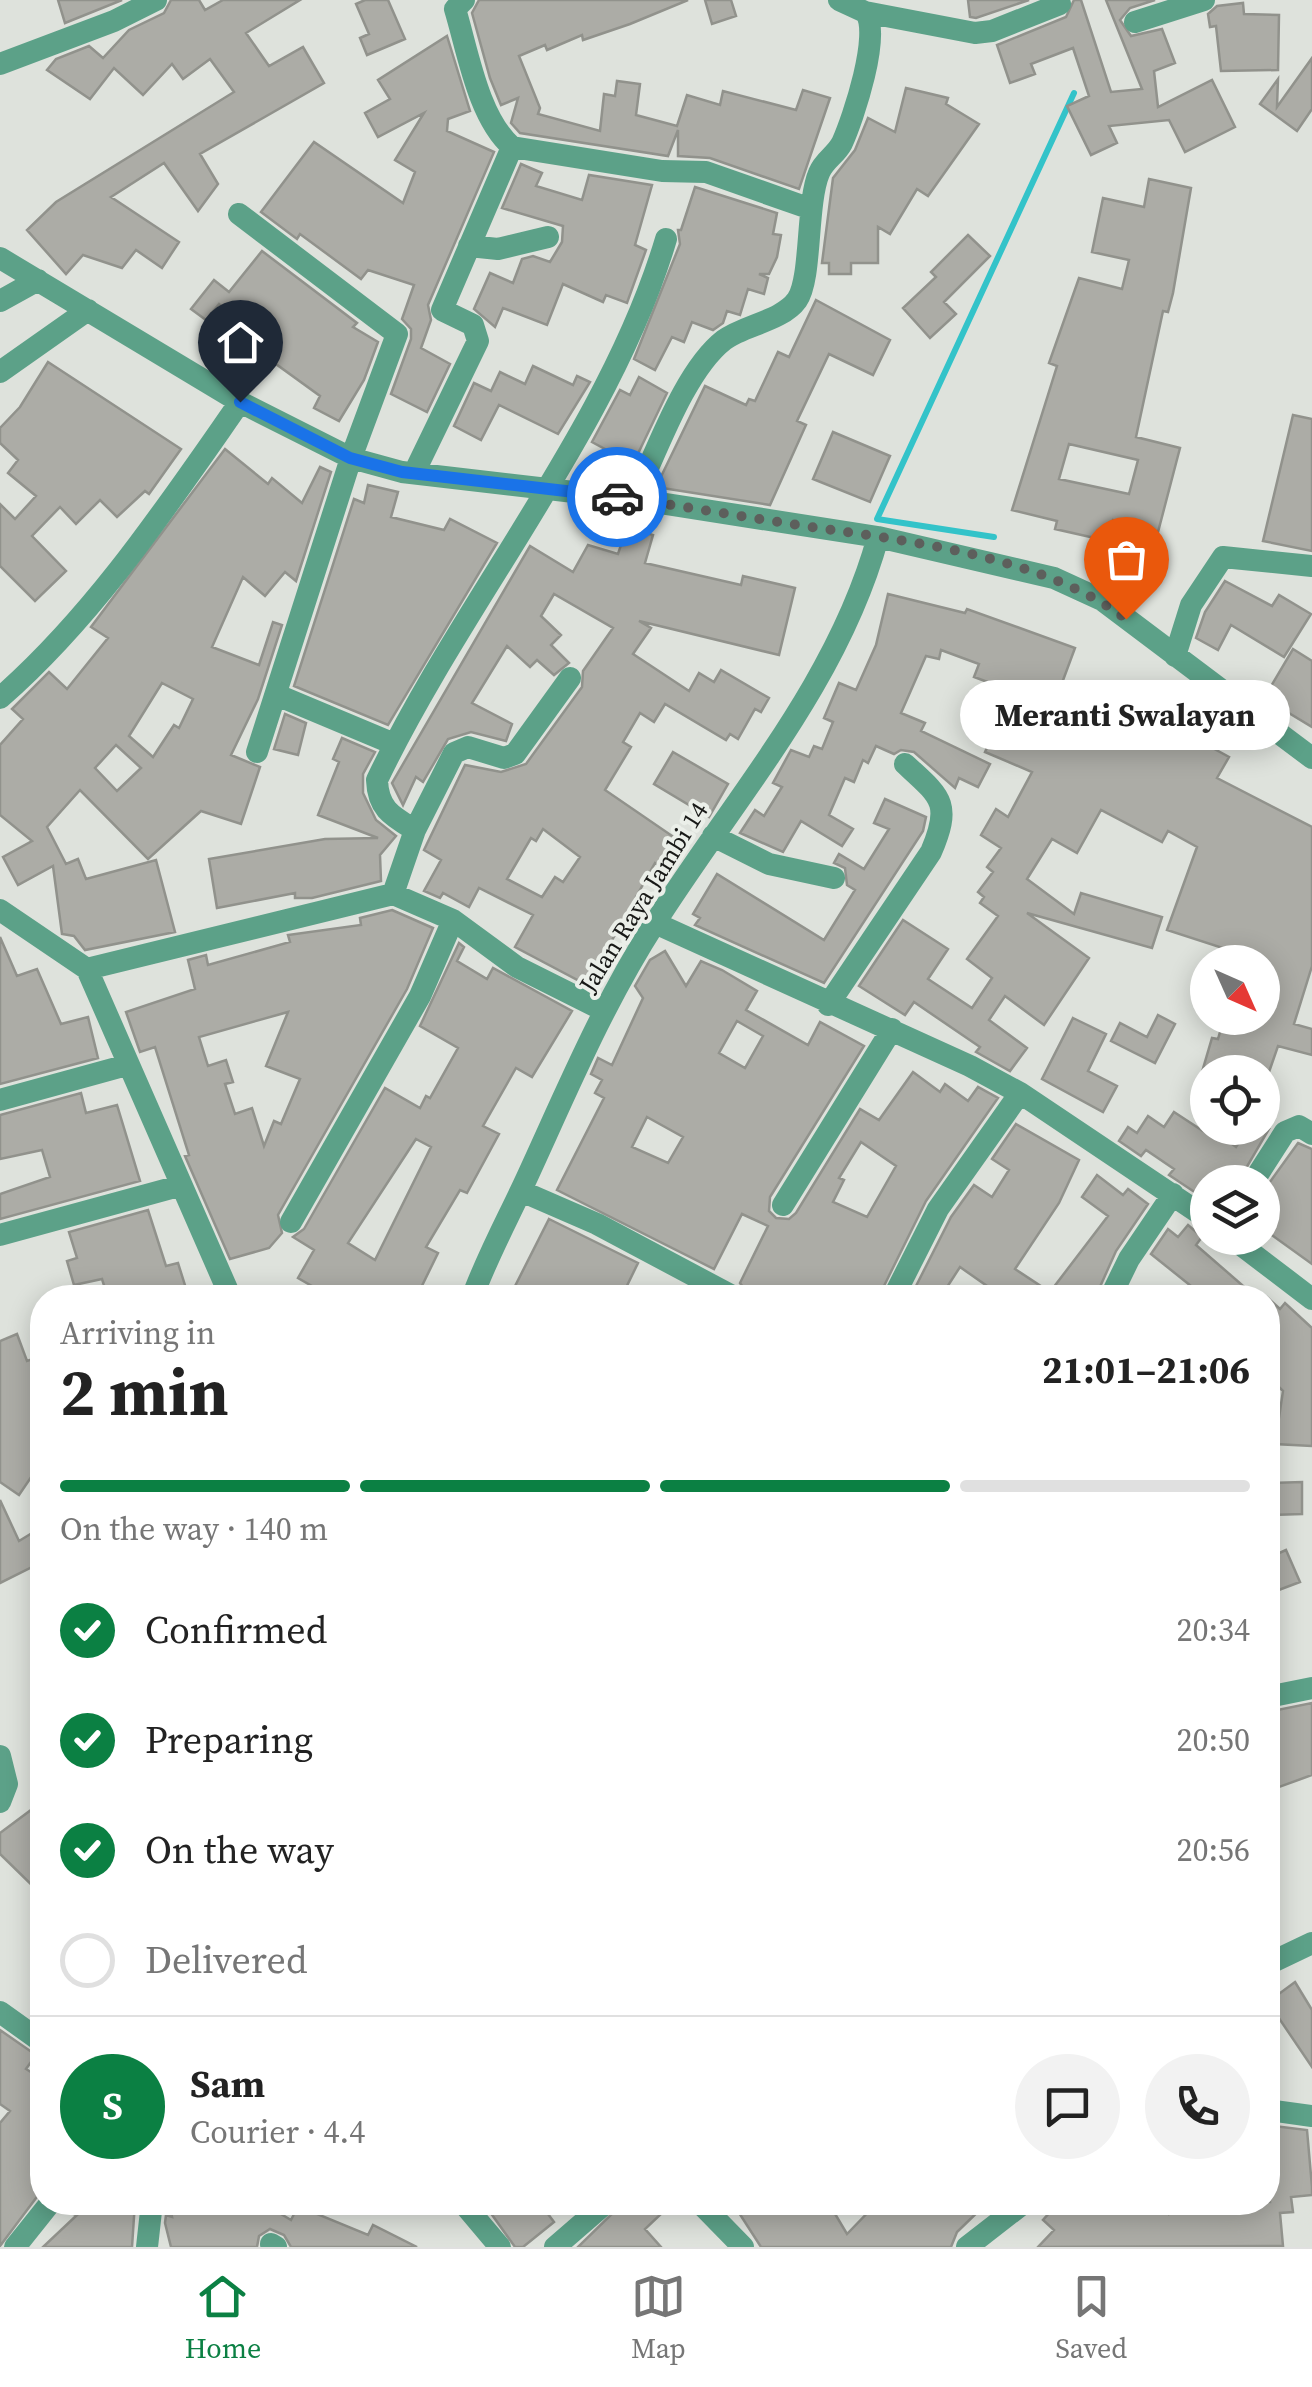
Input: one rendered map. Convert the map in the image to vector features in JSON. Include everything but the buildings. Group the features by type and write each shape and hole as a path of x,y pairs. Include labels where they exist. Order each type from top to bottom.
{"street":[{"path":"0,64 110,11 156,0"},
{"path":"464,0 455,9 474,69 501,137 512,147 662,171 706,172 811,209"},
{"path":"839,0 975,32 992,31 1060,4"},
{"path":"1135,22 1204,0"},
{"path":"634,500 691,382 710,355 725,339 796,302 819,172 842,142 858,100 876,8"},
{"path":"414,473 478,340 474,325 442,310 512,147"},
{"path":"239,214 397,334 350,458 257,752"},
{"path":"469,246 498,249 548,237"},
{"path":"415,830 386,812 378,798 377,780 452,638 546,488 634,324 666,239"},
{"path":"0,258 240,402 350,458 414,473 634,500 878,538 1054,578 1102,600 1312,758"},
{"path":"0,302 38,280"},
{"path":"0,372 88,310"},
{"path":"0,698 60,639 104,586 240,402"},
{"name":"Jalan Raya Jambi 14","path":"478,1285 603,1010 654,923 794,719 839,643 862,595 878,538"},
{"path":"1175,656 1192,605 1224,557 1312,566"},
{"path":"392,894 415,830 454,752 468,747 504,758 515,754 570,678"},
{"path":"277,695 394,744"},
{"path":"828,1005 932,852 942,827 944,806 937,794 905,764"},
{"path":"713,836 769,864 834,878"},
{"path":"86,970 392,894 453,920 518,966 603,1010"},
{"path":"0,910 86,970 226,1285"},
{"path":"291,1222 420,996 453,920"},
{"path":"654,923 828,1005 892,1029 1020,1094 1190,1206"},
{"path":"783,1205 892,1029"},
{"path":"0,1100 127,1065"},
{"path":"900,1285 938,1208 1020,1094"},
{"path":"1264,1165 1285,1132 1299,1126 1312,1134"},
{"path":"0,1235 179,1186"},
{"path":"521,1191 694,1285"},
{"path":"1116,1285 1173,1194"},
{"path":"1254,1255 1312,1299"},
{"path":"1280,1694 1312,1688"},
{"path":"0,1756 7,1784 0,1802"},
{"path":"1280,1959 1312,1944"},
{"path":"0,2012 30,2033"},
{"path":"1280,2112 1312,2116"},
{"path":"14,2247 40,2215"},
{"path":"146,2247 150,2215"},
{"path":"473,2215 500,2247"},
{"path":"554,2247 592,2215"},
{"path":"712,2215 744,2247"},
{"path":"968,2247 1009,2215"}],"waterway":[{"path":"994,537 877,519 1074,93"}],"way so far":[{"path":"617,497 969,556 1054,578 1102,600 1126,619"}],"place":[{"name":"Meranti Swalayan","path":"1126,619"}],"route":[{"path":"240,402 350,458 402,472 617,497"}]}
